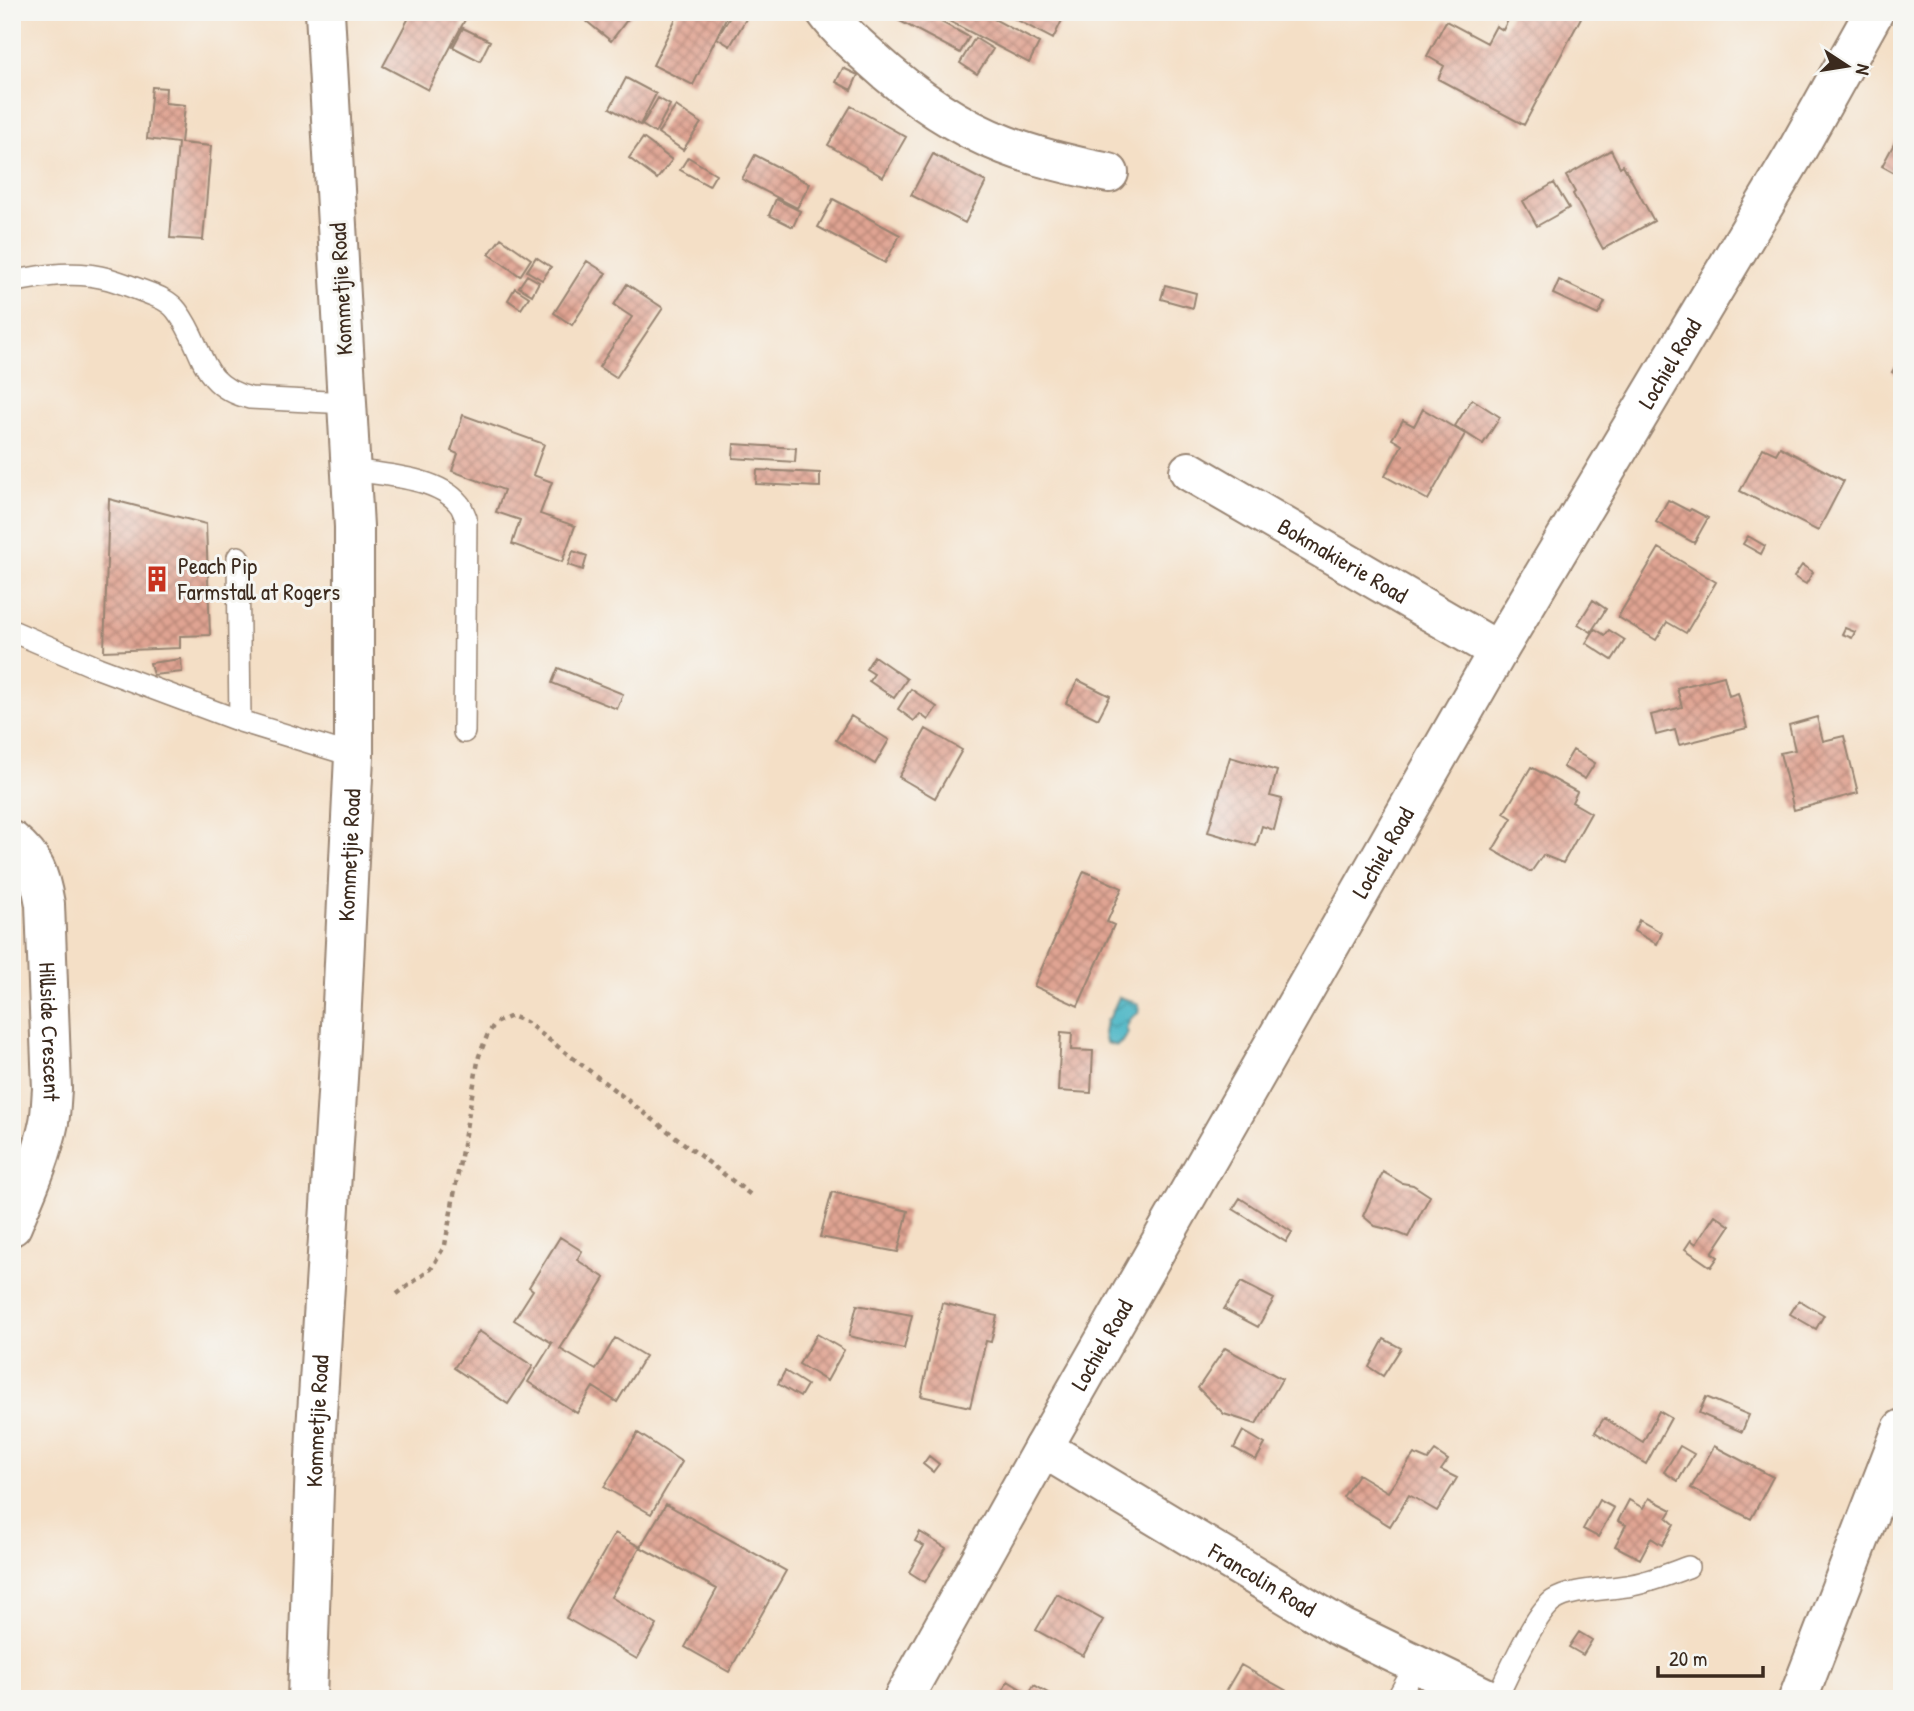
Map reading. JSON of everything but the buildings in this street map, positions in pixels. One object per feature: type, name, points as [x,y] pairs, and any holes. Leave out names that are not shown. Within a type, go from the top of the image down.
[{"type":"street","name":"Kommetjie Road","points":[[307,1699],[316,1430],[340,1046],[354,756],[354,527],[325,12]]},
{"type":"street","points":[[827,12],[838,28],[898,83],[950,119],[1004,145],[1067,165],[1108,173]]},
{"type":"street","name":"Lochiel Road","points":[[903,1699],[1043,1448],[1498,651],[1796,152],[1874,12]]},
{"type":"street","name":"Bokmakierie Road","points":[[1189,471],[1498,651]]},
{"type":"street","name":"Hillside Crescent","points":[[12,841],[25,851],[36,868],[45,904],[52,1089],[50,1120],[44,1143],[12,1226]]},
{"type":"street","points":[[1798,1699],[1902,1429]]},
{"type":"street","name":"Francolin Road","points":[[1043,1448],[1342,1628],[1489,1699]]},
{"type":"lane","points":[[12,282],[76,274],[108,279],[161,298],[174,308],[184,322],[208,370],[225,390],[250,398],[347,403]]},
{"type":"lane","points":[[351,470],[426,482],[449,495],[459,504],[466,518],[464,732]]},
{"type":"lane","points":[[239,557],[240,721]]},
{"type":"lane","points":[[12,631],[98,668],[240,721],[354,756]]},
{"type":"lane","points":[[1496,1699],[1535,1624],[1550,1603],[1560,1597],[1580,1592],[1629,1586],[1657,1579],[1688,1567]]},
{"type":"lane","points":[[1397,1699],[1416,1665]]},
{"type":"path","points":[[397,1294],[430,1269],[444,1245],[479,1056],[495,1023],[511,1016],[526,1022],[751,1195]]},
{"type":"water","points":[[1119,997],[1134,1002],[1140,1008],[1126,1028],[1128,1033],[1124,1040],[1117,1046],[1106,1043],[1104,1034],[1106,1020]]},
{"type":"place","name":"Peach Pip Farmstall at Rogers","points":[[157,579]]}]
